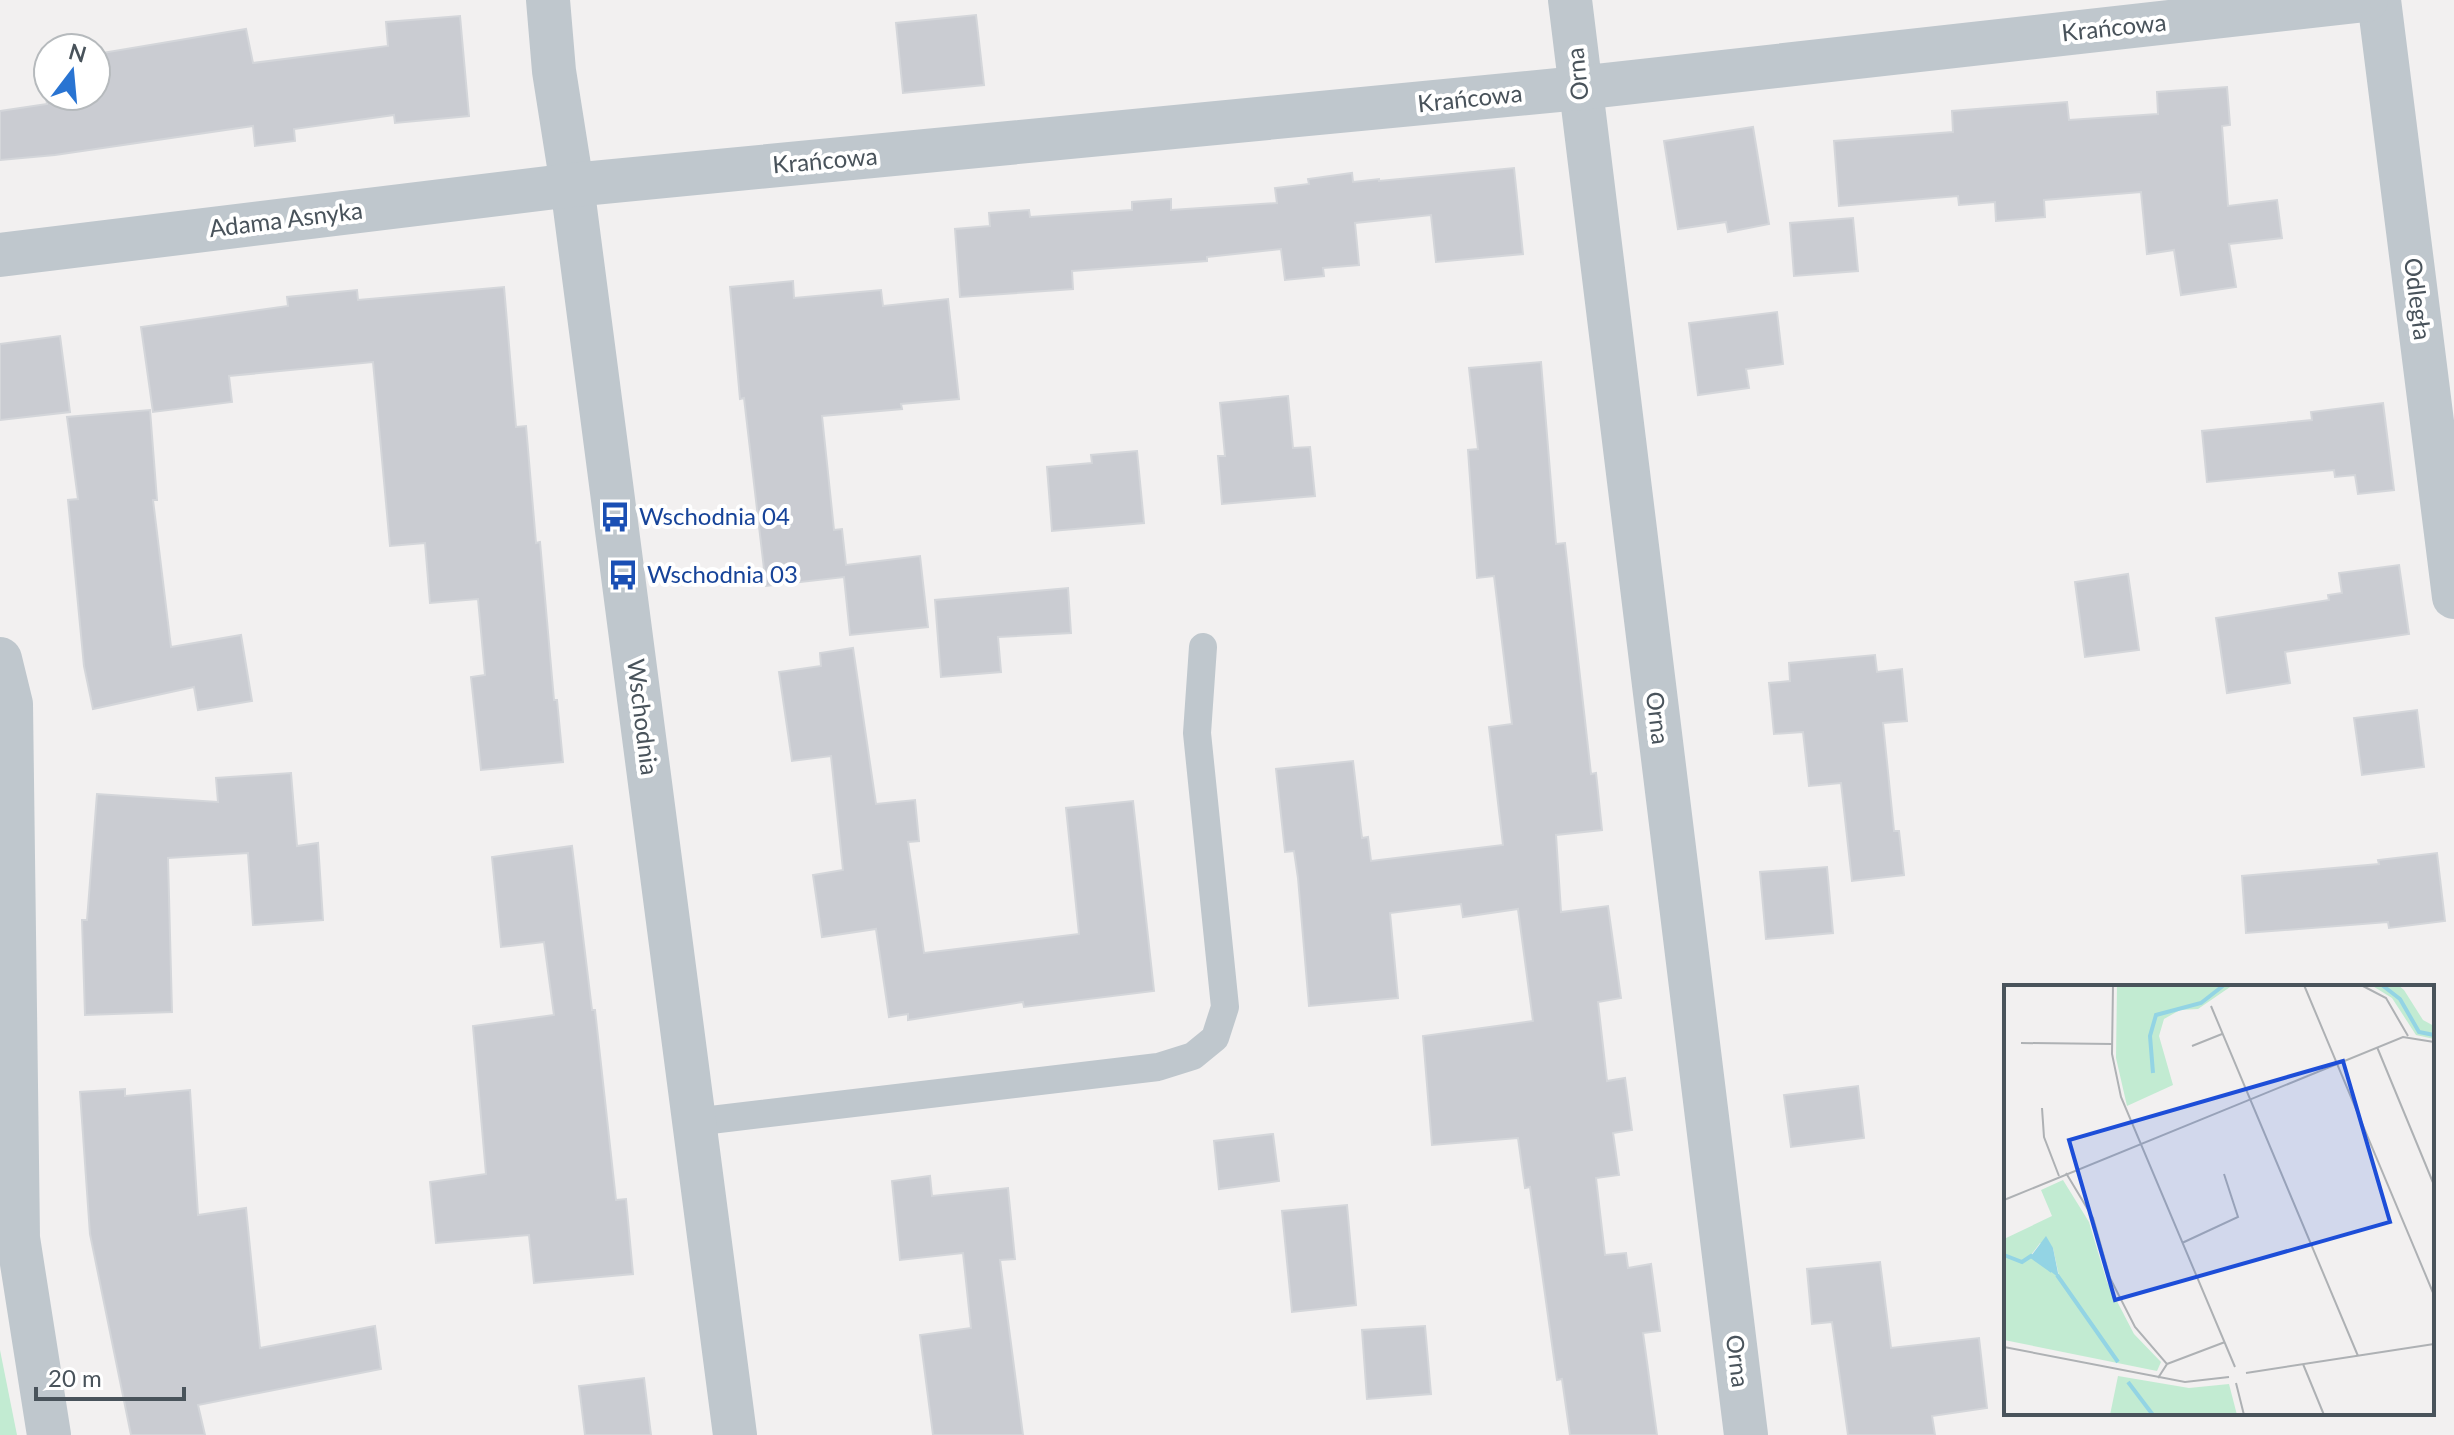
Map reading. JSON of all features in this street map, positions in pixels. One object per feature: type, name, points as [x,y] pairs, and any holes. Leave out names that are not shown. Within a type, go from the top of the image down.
[{"type":"street","name":"Wschodnia","points":[[548,0],[554,71],[572,185],[735,1435]]},
{"type":"street","name":"Orna","points":[[1570,0],[1746,1435]]},
{"type":"street","name":"Krańcowa","points":[[572,185],[1579,88],[2366,0]]},
{"type":"street","name":"Odległa","points":[[2379,0],[2454,597]]},
{"type":"street","name":"Adama Asnyka","points":[[0,255],[572,185]]},
{"type":"street","points":[[0,659],[11,704],[18,1238],[49,1435]]},
{"type":"lane","points":[[694,1122],[1158,1067],[1193,1056],[1215,1038],[1225,1007],[1197,733],[1203,647]]},
{"type":"green space","points":[[0,1350],[17,1435],[0,1435]]},
{"type":"building","points":[[976,15],[984,85],[903,93],[896,23]]},
{"type":"building","points":[[460,16],[469,116],[395,123],[394,115],[294,129],[295,141],[255,146],[253,126],[0,160],[0,111],[32,106],[32,112],[112,112],[112,51],[246,29],[253,63],[388,46],[386,22]]},
{"type":"building","points":[[2227,87],[2230,125],[2222,126],[2228,206],[2277,200],[2282,238],[2229,244],[2236,287],[2181,295],[2174,250],[2147,254],[2141,192],[2044,200],[2045,217],[1996,221],[1995,202],[1959,205],[1958,196],[1839,206],[1834,141],[1953,132],[1952,111],[2067,102],[2069,120],[2158,114],[2157,92]]},
{"type":"building","points":[[1753,127],[1769,224],[1728,232],[1726,222],[1678,229],[1664,141]]},
{"type":"building","points":[[1514,168],[1523,254],[1436,262],[1431,215],[1355,223],[1359,265],[1323,268],[1324,276],[1285,280],[1281,249],[1207,257],[1207,261],[1072,271],[1073,289],[960,297],[955,229],[990,226],[989,213],[1029,210],[1030,217],[1132,210],[1132,202],[1171,199],[1171,210],[1277,203],[1275,188],[1309,184],[1308,179],[1352,173],[1353,182],[1379,181]]},
{"type":"building","points":[[1853,218],[1858,271],[1794,276],[1790,223]]},
{"type":"building","points":[[793,281],[794,298],[881,290],[883,306],[948,299],[959,399],[901,404],[902,409],[822,416],[834,530],[842,529],[846,565],[920,556],[928,627],[850,635],[844,577],[766,586],[744,398],[740,399],[730,287]]},
{"type":"building","points":[[504,287],[516,427],[526,426],[536,543],[540,542],[554,700],[557,700],[563,762],[481,770],[471,677],[485,675],[478,599],[430,603],[425,543],[390,546],[373,362],[229,376],[232,402],[153,412],[141,327],[288,306],[287,297],[357,290],[358,300]]},
{"type":"building","points":[[1777,312],[1783,364],[1746,369],[1749,388],[1698,395],[1689,323]]},
{"type":"building","points":[[60,336],[70,412],[0,420],[0,344]]},
{"type":"building","points":[[1541,362],[1556,544],[1565,543],[1591,774],[1596,773],[1602,830],[1556,835],[1561,912],[1608,906],[1621,998],[1598,1002],[1607,1081],[1625,1078],[1632,1130],[1613,1133],[1619,1175],[1596,1178],[1605,1255],[1626,1253],[1628,1268],[1651,1264],[1660,1331],[1643,1333],[1657,1435],[1570,1435],[1562,1379],[1557,1380],[1530,1187],[1525,1188],[1518,1138],[1432,1145],[1423,1036],[1533,1021],[1518,909],[1463,917],[1461,904],[1390,913],[1398,998],[1309,1006],[1298,878],[1294,851],[1285,852],[1276,769],[1353,761],[1362,838],[1368,837],[1371,861],[1503,845],[1489,727],[1512,724],[1494,576],[1477,578],[1468,450],[1478,449],[1469,368]]},
{"type":"building","points":[[1288,396],[1293,448],[1310,447],[1315,496],[1222,504],[1218,456],[1225,456],[1220,403]]},
{"type":"building","points":[[2383,403],[2394,490],[2358,494],[2355,475],[2335,477],[2334,470],[2207,482],[2202,431],[2312,420],[2311,412]]},
{"type":"building","points":[[150,410],[157,500],[153,500],[171,647],[241,635],[252,701],[198,710],[194,687],[93,709],[84,666],[68,500],[78,499],[67,417]]},
{"type":"building","points":[[1137,451],[1144,523],[1052,531],[1047,467],[1092,463],[1091,455]]},
{"type":"building","points":[[2399,565],[2409,634],[2285,652],[2290,683],[2227,693],[2216,618],[2329,600],[2328,595],[2342,593],[2339,573]]},
{"type":"building","points":[[2128,574],[2139,650],[2085,657],[2075,582]]},
{"type":"building","points":[[1068,588],[1071,633],[998,637],[1001,672],[941,677],[935,600]]},
{"type":"building","points":[[853,648],[876,804],[915,800],[919,841],[908,842],[924,953],[1079,934],[1066,808],[1133,801],[1154,991],[1024,1007],[1023,1002],[908,1020],[908,1014],[889,1017],[876,929],[822,937],[813,875],[843,870],[831,756],[792,761],[779,672],[821,666],[820,653]]},
{"type":"building","points":[[1875,655],[1877,672],[1902,669],[1907,721],[1883,723],[1894,831],[1899,831],[1904,875],[1852,881],[1841,783],[1809,786],[1803,732],[1774,734],[1769,683],[1790,681],[1789,663]]},
{"type":"building","points":[[2417,710],[2424,767],[2362,775],[2354,718]]},
{"type":"building","points":[[291,773],[297,846],[318,843],[323,920],[253,925],[248,853],[168,858],[172,1012],[85,1015],[82,920],[87,920],[97,794],[218,802],[216,778]]},
{"type":"building","points":[[572,846],[592,1010],[595,1010],[616,1200],[626,1199],[633,1274],[534,1283],[529,1235],[436,1243],[430,1182],[486,1174],[473,1026],[554,1015],[544,942],[501,947],[492,857]]},
{"type":"building","points":[[2437,853],[2445,921],[2389,928],[2388,922],[2246,933],[2242,876],[2379,864],[2378,860]]},
{"type":"building","points":[[1827,867],[1833,933],[1766,939],[1760,872]]},
{"type":"building","points":[[1858,1086],[1864,1138],[1791,1147],[1784,1095]]},
{"type":"building","points":[[125,1089],[125,1096],[190,1090],[198,1215],[246,1208],[260,1348],[375,1326],[381,1369],[198,1405],[205,1435],[131,1435],[90,1234],[80,1092]]},
{"type":"building","points":[[1273,1134],[1279,1181],[1219,1189],[1214,1141]]},
{"type":"building","points":[[930,1176],[932,1196],[1008,1188],[1015,1259],[1000,1260],[1023,1435],[933,1435],[920,1335],[971,1328],[963,1253],[900,1260],[892,1181]]},
{"type":"building","points":[[1347,1205],[1356,1305],[1292,1312],[1282,1211]]},
{"type":"building","points":[[1880,1262],[1891,1348],[1979,1338],[1987,1408],[1932,1416],[1935,1435],[1848,1435],[1832,1322],[1812,1324],[1807,1269]]},
{"type":"building","points":[[1425,1326],[1431,1394],[1367,1399],[1362,1330]]},
{"type":"building","points":[[644,1378],[651,1435],[585,1435],[579,1386]]},
{"type":"place","name":"Wschodnia 04","points":[[615,517]]},
{"type":"place","name":"Wschodnia 03","points":[[623,575]]}]
